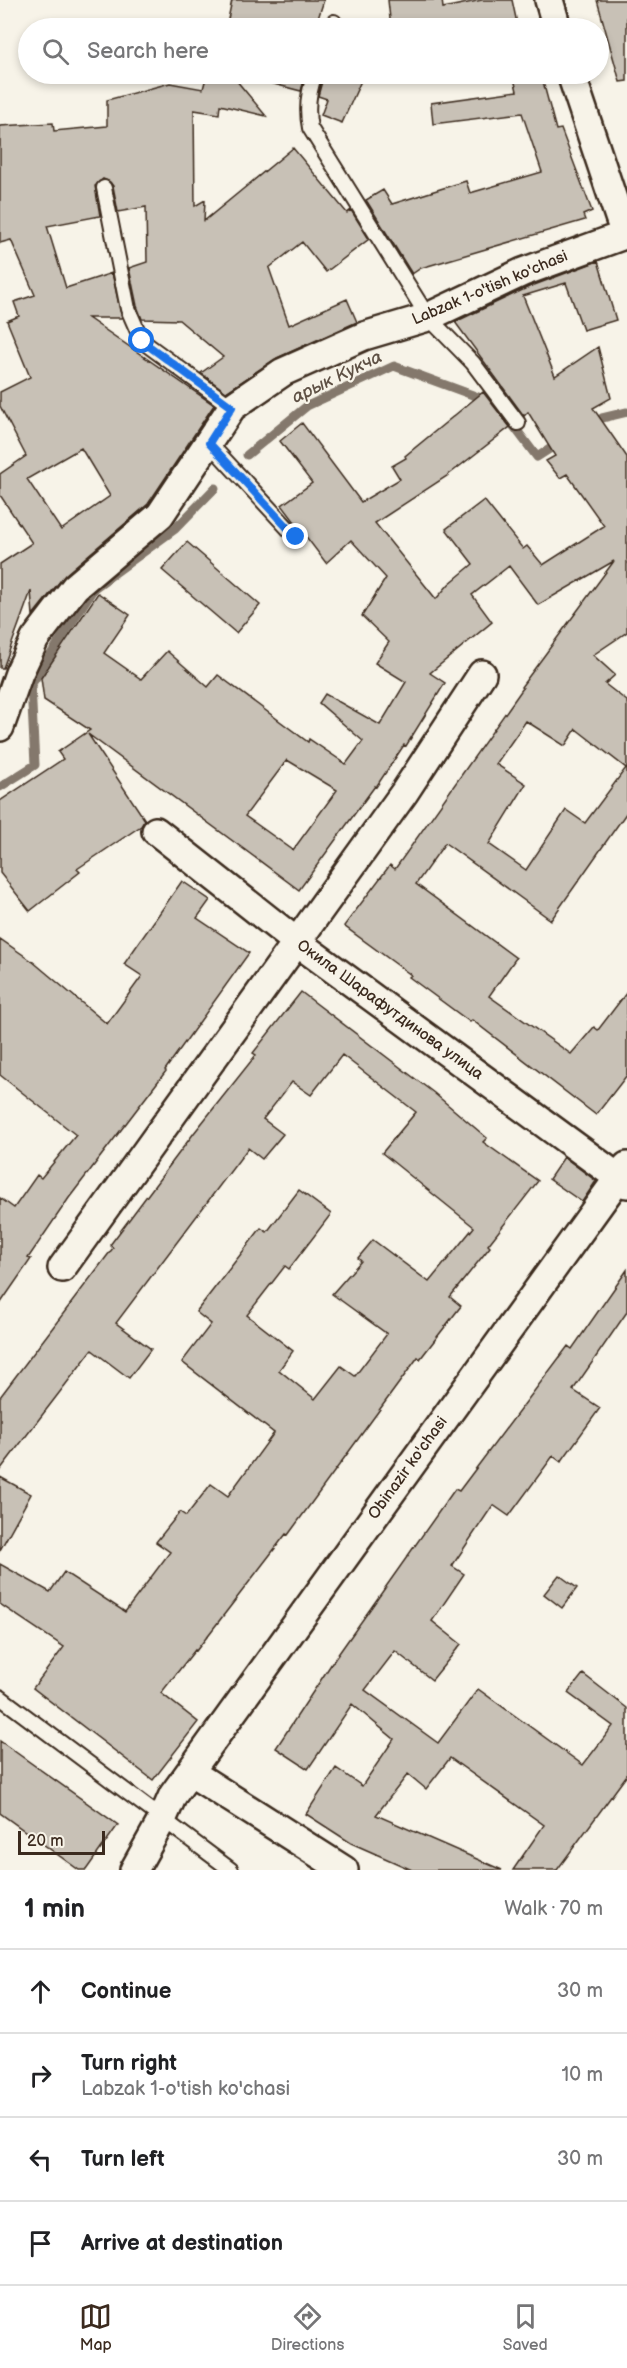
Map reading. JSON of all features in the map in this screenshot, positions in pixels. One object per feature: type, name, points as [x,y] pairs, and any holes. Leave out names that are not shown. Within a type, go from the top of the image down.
[{"type":"street","points":[[549,0],[554,18]]},
{"type":"street","points":[[575,84],[626,235]]},
{"type":"street","name":"Labzak 1-o'tish ko'chasi","points":[[0,727],[19,673],[35,639],[75,587],[160,515],[232,407],[283,372],[364,336],[428,317],[523,272],[626,235]]},
{"type":"street","points":[[62,1268],[298,943],[404,793],[482,674]]},
{"type":"street","name":"Окила Шарафутдинова улица","points":[[156,831],[298,943],[624,1175]]},
{"type":"street","name":"Obinazir ko'chasi","points":[[134,1870],[173,1795],[624,1175]]},
{"type":"street","points":[[190,1772],[344,1870]]},
{"type":"lane","points":[[311,84],[306,111],[310,128],[428,317],[473,363],[518,423]]},
{"type":"lane","points":[[104,188],[128,309],[142,341],[232,407]]},
{"type":"lane","points":[[209,443],[296,537]]},
{"type":"lane","points":[[0,1697],[231,1870]]},
{"type":"building","points":[[232,0],[324,0],[318,18],[228,18]]},
{"type":"building","points":[[388,0],[442,0],[443,8],[482,0],[512,0],[516,18],[390,18]]},
{"type":"building","points":[[597,0],[627,0],[627,81],[620,82],[609,43],[609,18],[602,18]]},
{"type":"building","points":[[166,84],[203,89],[204,84],[239,84],[266,116],[220,105],[219,114],[194,110],[195,206],[205,200],[204,221],[293,148],[347,213],[351,210],[369,239],[326,272],[302,242],[269,268],[289,325],[347,299],[357,322],[277,358],[226,392],[201,373],[223,357],[179,320],[142,319],[129,268],[147,262],[146,207],[118,212],[113,186],[103,179],[95,186],[100,216],[47,226],[66,288],[112,273],[122,318],[88,318],[214,405],[148,504],[65,575],[33,615],[31,591],[3,668],[0,668],[0,564],[32,543],[0,495],[0,474],[26,456],[0,406],[0,392],[30,377],[7,321],[19,316],[14,302],[35,295],[11,240],[0,243],[0,126],[53,123],[54,131],[107,126],[107,100]],"holes":[[[81,448],[110,496],[61,530],[27,479]]]},
{"type":"building","points":[[274,84],[303,84],[301,91]]},
{"type":"building","points":[[321,84],[360,84],[342,123],[321,115],[327,99],[318,96]]},
{"type":"building","points":[[515,84],[544,84],[556,130],[561,129],[592,211],[583,215],[585,220],[421,268],[412,274],[366,200],[383,190],[392,204],[466,181],[470,193],[542,172],[522,113],[433,124],[431,103],[517,91]]},
{"type":"building","points":[[598,261],[616,320],[583,330],[566,283],[523,296],[555,376],[598,347],[611,398],[593,408],[627,457],[627,632],[593,655],[615,675],[605,684],[627,701],[627,812],[551,920],[445,843],[416,884],[516,958],[489,996],[571,1054],[594,1027],[598,1030],[627,992],[627,1075],[596,1115],[472,1020],[470,1022],[409,977],[411,975],[344,926],[390,865],[395,869],[523,688],[521,687],[614,561],[538,605],[509,566],[472,595],[492,622],[430,673],[445,683],[406,746],[404,745],[376,787],[299,890],[88,734],[145,820],[141,826],[77,869],[80,872],[30,911],[0,873],[0,801],[63,759],[58,752],[90,730],[44,700],[41,678],[98,593],[130,615],[104,653],[141,679],[167,651],[208,687],[218,675],[308,742],[309,739],[346,764],[363,741],[319,703],[325,694],[380,725],[406,682],[375,663],[389,642],[362,616],[386,578],[351,540],[326,563],[282,505],[312,483],[280,441],[302,423],[361,502],[400,479],[392,466],[406,458],[405,456],[483,392],[510,427],[447,476],[375,523],[436,599],[449,584],[473,564],[446,529],[484,500],[523,549],[527,546],[543,565],[604,526],[567,474],[560,478],[546,461],[555,456],[528,412],[524,416],[455,322],[529,287]],"holes":[[[526,721],[565,746],[576,729],[626,768],[585,823],[566,810],[526,870],[489,844],[526,784],[496,764]],[[287,760],[337,790],[293,850],[245,816]]]},
{"type":"building","points":[[187,542],[260,605],[236,633],[162,570]]},
{"type":"building","points":[[182,881],[210,900],[197,918],[249,953],[166,1071],[69,1198],[0,1304],[0,1198],[14,1208],[37,1175],[41,1178],[76,1135],[0,1075],[0,939],[32,961],[107,1024],[142,976],[124,964]]},
{"type":"building","points":[[301,992],[434,1093],[487,1138],[483,1142],[538,1181],[450,1297],[461,1306],[420,1359],[418,1357],[288,1535],[286,1534],[161,1693],[198,1722],[153,1780],[33,1688],[64,1647],[0,1604],[0,1564],[50,1592],[64,1572],[125,1612],[170,1552],[156,1542],[180,1512],[186,1516],[211,1484],[228,1496],[274,1433],[182,1362],[211,1324],[196,1312],[261,1228],[267,1232],[299,1190],[331,1214],[289,1269],[285,1266],[247,1315],[293,1351],[279,1370],[315,1399],[341,1366],[355,1376],[387,1334],[332,1294],[361,1261],[358,1258],[373,1240],[429,1282],[474,1227],[382,1153],[416,1112],[342,1055],[311,1095],[292,1082],[263,1119],[283,1134],[262,1159],[248,1148],[116,1323],[151,1349],[129,1378],[92,1350],[0,1470],[0,1397],[113,1248],[110,1245],[256,1055],[253,1053]]},
{"type":"building","points":[[564,1157],[596,1181],[582,1202],[549,1179]]},
{"type":"building","points":[[627,1270],[627,1312],[573,1390],[600,1408],[561,1462],[553,1456],[509,1516],[493,1505],[452,1566],[464,1574],[432,1621],[461,1644],[432,1680],[395,1651],[365,1690],[438,1743],[478,1689],[583,1765],[613,1726],[568,1693],[583,1674],[627,1708],[627,1775],[557,1870],[513,1870],[544,1825],[450,1758],[426,1789],[408,1774],[376,1815],[502,1870],[412,1870],[351,1843],[306,1814],[336,1768],[362,1786],[394,1739],[352,1704],[308,1769],[276,1748],[332,1663],[455,1489],[459,1491],[568,1346],[572,1349]]},
{"type":"building","points":[[0,1477],[31,1494],[0,1550]]},
{"type":"building","points":[[559,1575],[577,1588],[562,1608],[544,1594]]},
{"type":"building","points":[[0,1741],[118,1825],[86,1870],[79,1870],[0,1813]]},
{"type":"waterway","name":"арык Кукча","points":[[247,455],[307,406],[394,366],[497,404],[537,457],[559,443]]},
{"type":"waterway","name":"арык Кукча","points":[[592,424],[602,418],[627,412]]},
{"type":"waterway","name":"арык Кукча","points":[[0,787],[35,765],[31,685],[94,588],[175,529],[215,488]]},
{"type":"route","points":[[142,341],[232,407],[209,443],[296,537]]}]
